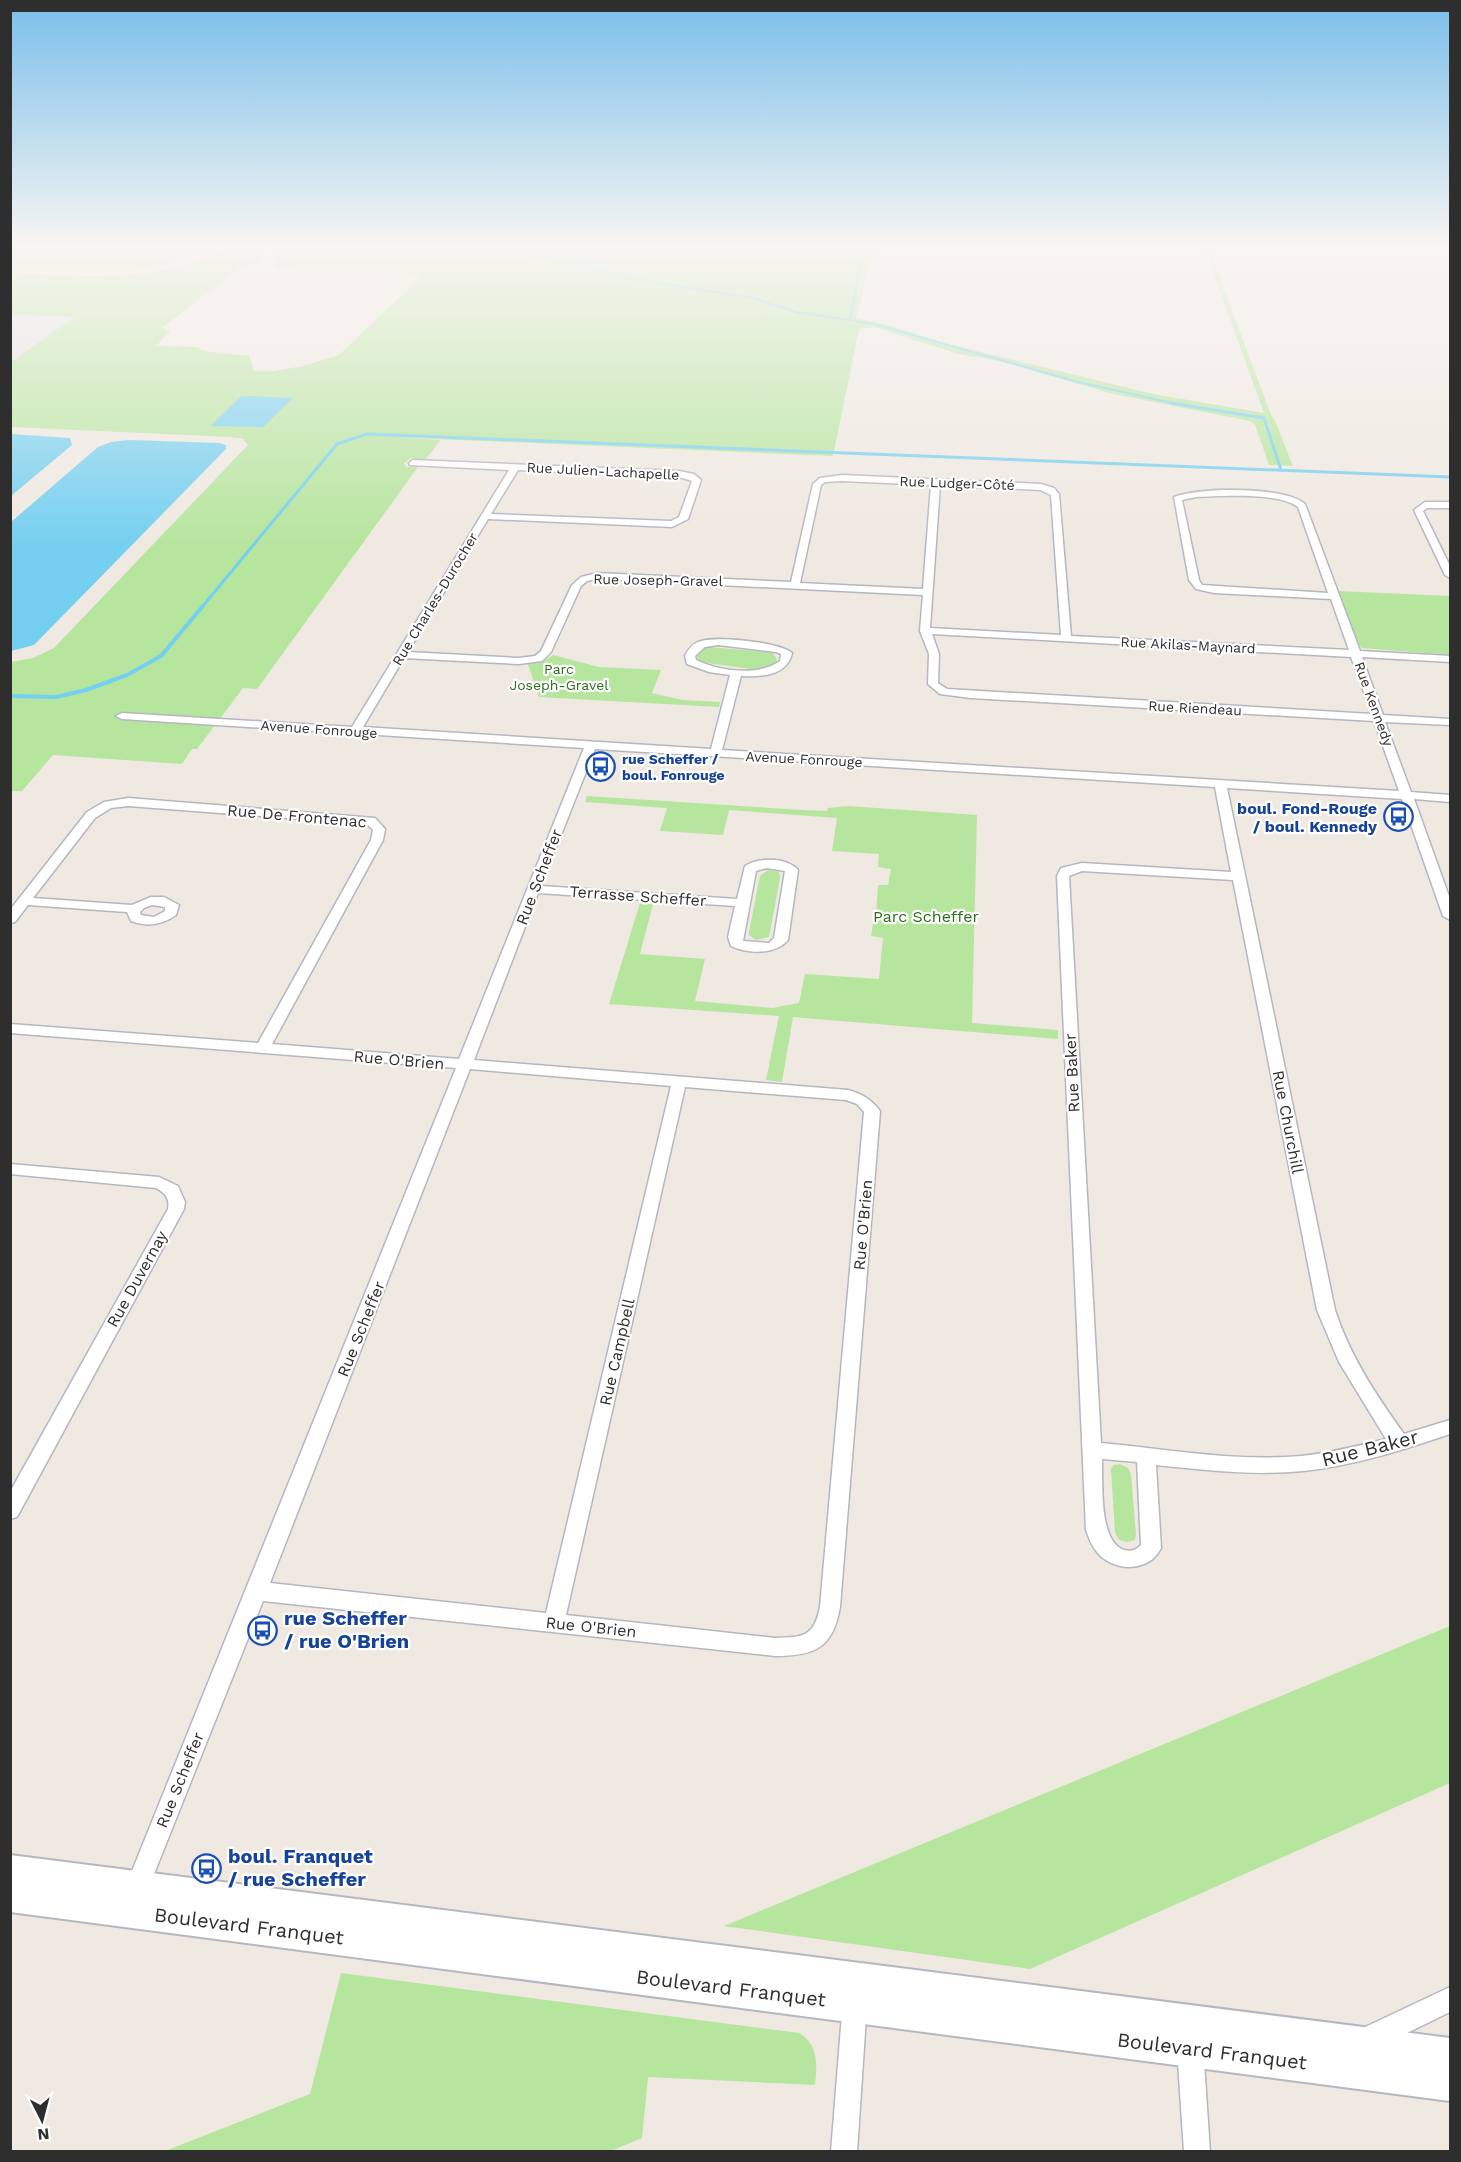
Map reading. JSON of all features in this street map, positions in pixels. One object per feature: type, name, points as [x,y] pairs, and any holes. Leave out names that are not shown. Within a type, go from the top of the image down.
[{"type":"street","name":"Rue Julien-Lachapelle","points":[[413,462],[679,474],[693,477],[697,483],[682,520],[672,524],[486,516]]},
{"type":"street","name":"Rue Charles-Durocher","points":[[355,731],[515,467]]},
{"type":"street","name":"Rue Ludger-Côté","points":[[795,585],[818,483],[838,478],[1033,486],[1055,493],[1066,638]]},
{"type":"street","points":[[925,631],[936,482]]},
{"type":"street","name":"Rue Kennedy","points":[[1334,596],[1214,590],[1199,587],[1194,580],[1177,500],[1179,497],[1198,494],[1289,499],[1302,506],[1450,916]]},
{"type":"street","points":[[1450,505],[1425,505],[1418,510],[1450,574]]},
{"type":"street","name":"Rue Joseph-Gravel","points":[[402,655],[519,661],[538,659],[546,652],[578,585],[584,579],[592,577],[927,592]]},
{"type":"street","name":"Rue Akilas-Maynard","points":[[925,631],[1450,658]]},
{"type":"street","name":"Rue Riendeau","points":[[925,631],[934,654],[933,684],[940,690],[971,695],[1450,722]]},
{"type":"street","points":[[718,642],[773,648],[785,651],[788,656],[784,666],[774,670],[736,673],[694,664],[690,659],[690,654],[702,644],[718,642]]},
{"type":"street","points":[[715,754],[736,673]]},
{"type":"street","name":"Avenue Fonrouge","points":[[122,716],[1450,798]]},
{"type":"street","name":"Rue Scheffer","points":[[133,1899],[590,746]]},
{"type":"street","name":"Rue Churchill","points":[[1220,784],[1326,1310],[1339,1346],[1354,1375],[1399,1442]]},
{"type":"street","name":"Rue De Frontenac","points":[[24,901],[91,815],[108,805],[128,802],[371,821],[378,826],[380,832],[377,840],[263,1048]]},
{"type":"street","points":[[780,864],[792,870],[781,940],[776,946],[757,947],[736,943],[735,937],[743,903],[753,866],[780,864]]},
{"type":"street","name":"Rue Baker","points":[[1146,1455],[1151,1548],[1147,1553],[1131,1558],[1109,1553],[1098,1539],[1062,876],[1069,869],[1082,867],[1238,876]]},
{"type":"street","name":"Terrasse Scheffer","points":[[534,889],[743,903]]},
{"type":"street","points":[[10,919],[24,901],[135,909]]},
{"type":"street","name":"Rue O'Brien","points":[[10,1028],[848,1095],[862,1100],[872,1111],[830,1607],[826,1627],[815,1641],[805,1645],[783,1647],[257,1591]]},
{"type":"street","name":"Rue Campbell","points":[[554,1623],[679,1082]]},
{"type":"street","name":"Rue Duvernay","points":[[10,1169],[159,1183],[172,1190],[177,1202],[176,1209],[10,1511]]},
{"type":"street","name":"Rue Baker","points":[[1092,1450],[1279,1466],[1324,1461],[1450,1427]]},
{"type":"street","name":"Boulevard Franquet","points":[[10,1872],[133,1899]]},
{"type":"street","name":"Boulevard Franquet","points":[[10,1894],[133,1899],[856,1992],[1189,2036],[1450,2082]]},
{"type":"street","points":[[844,2151],[856,1992]]},
{"type":"street","points":[[1356,2045],[1450,1999]]},
{"type":"street","points":[[1189,2036],[1197,2151]]},
{"type":"street","name":"Boulevard Franquet","points":[[1189,2036],[1356,2045],[1450,2057]]},
{"type":"shaded area","points":[[11,345],[36,345],[11,362]]},
{"type":"green space","points":[[35,345],[197,347],[204,351],[249,356],[254,371],[275,371],[303,366],[339,355],[350,345],[856,345],[833,456],[389,437],[441,440],[424,461],[411,458],[404,463],[406,467],[418,467],[257,689],[243,688],[197,749],[192,749],[182,764],[53,755],[22,791],[11,791],[11,662],[33,658],[54,648],[248,445],[243,439],[230,437],[11,427],[11,362]]},
{"type":"green space","points":[[930,345],[952,345],[1153,394],[1264,413],[1239,345],[1245,345],[1293,466],[1269,465],[1255,425],[1250,421],[1113,394],[1000,361],[958,354]]},
{"type":"green space","points":[[1338,591],[1450,596],[1450,655],[1362,648],[1358,644]]},
{"type":"green space","points":[[709,647],[773,653],[777,660],[775,664],[764,668],[751,669],[700,662],[697,653]]},
{"type":"green space","name":"Parc Joseph-Gravel","points":[[553,655],[599,667],[661,670],[652,693],[682,700],[720,702],[719,707],[539,697],[528,664],[544,661]]},
{"type":"green space","name":"Parc Scheffer","points":[[587,796],[801,810],[827,811],[828,808],[848,806],[977,815],[972,1023],[1058,1030],[1058,1039],[793,1017],[782,1082],[766,1080],[779,1016],[609,1004],[640,903],[653,904],[640,954],[705,959],[695,1001],[773,1008],[799,1003],[805,974],[879,979],[883,938],[871,936],[876,915],[878,885],[888,885],[891,869],[878,867],[879,854],[832,851],[837,818],[729,810],[723,835],[660,831],[667,808],[585,802]]},
{"type":"green space","points":[[768,870],[779,872],[780,878],[769,937],[756,940],[749,935],[749,932],[760,876]]},
{"type":"green space","points":[[1120,1464],[1128,1468],[1131,1474],[1136,1534],[1135,1540],[1127,1542],[1119,1540],[1115,1533],[1111,1469],[1114,1465]]},
{"type":"green space","points":[[1450,1626],[1450,1783],[1030,1969],[724,1926]]},
{"type":"green space","points":[[341,1973],[799,2033],[806,2038],[813,2049],[816,2063],[815,2085],[648,2077],[642,2138],[611,2151],[165,2151],[310,2094]]},
{"type":"water","points":[[240,397],[293,398],[263,427],[211,426]]},
{"type":"water","points":[[11,434],[70,438],[72,445],[11,496]]},
{"type":"water","points":[[129,440],[219,443],[226,445],[226,449],[34,645],[11,651],[11,522],[98,447],[111,442]]},
{"type":"waterway","points":[[947,345],[1078,382],[1176,404]]},
{"type":"waterway","points":[[1171,403],[1176,404]]},
{"type":"waterway","points":[[1176,404],[1264,418],[1281,470]]},
{"type":"waterway","points":[[202,607],[337,444],[367,434],[1450,477]]},
{"type":"waterway","points":[[10,696],[56,697],[86,690],[127,675],[161,656],[203,606]]},
{"type":"place","name":"rue Scheffer / boul. Fonrouge","points":[[601,767]]},
{"type":"place","name":"boul. Fond-Rouge / boul. Kennedy","points":[[1398,817]]},
{"type":"place","name":"rue Scheffer / rue O'Brien","points":[[263,1630]]},
{"type":"place","name":"boul. Franquet / rue Scheffer","points":[[207,1868]]}]
